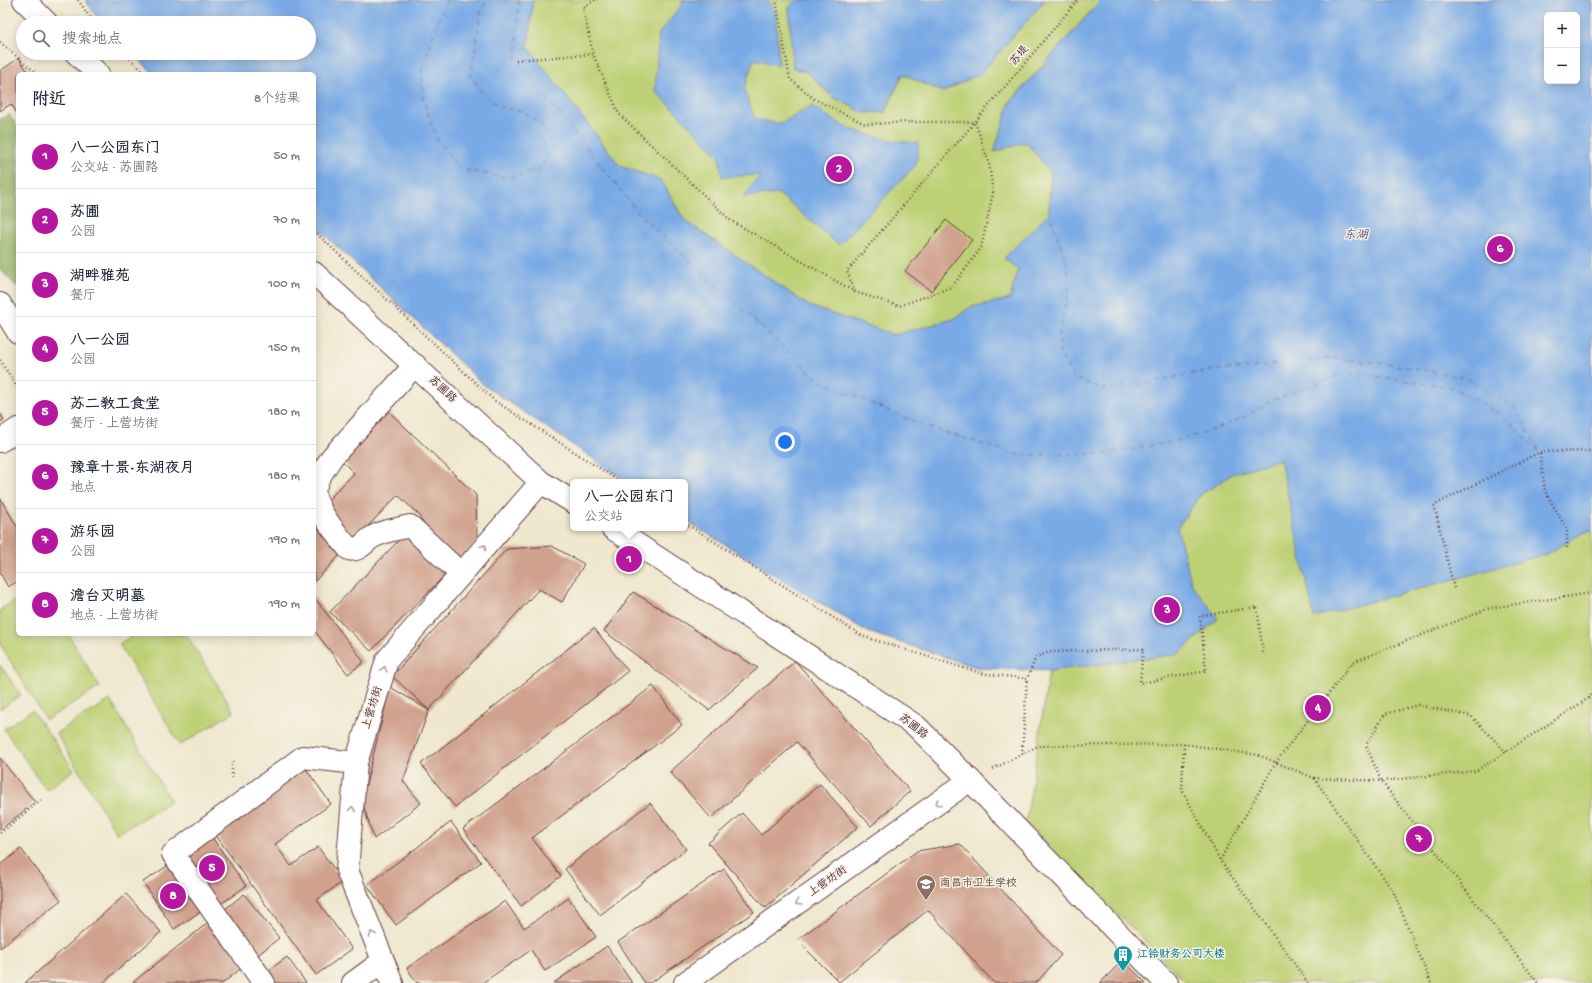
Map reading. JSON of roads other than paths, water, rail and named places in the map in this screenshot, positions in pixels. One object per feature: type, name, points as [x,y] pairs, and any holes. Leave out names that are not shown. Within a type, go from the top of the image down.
[{"type":"main road","points":[[24,0],[40,16]]},
{"type":"main road","points":[[83,60],[96,72]]},
{"type":"main road","name":"苏圃路","points":[[316,275],[541,482],[570,500]]},
{"type":"main road","points":[[7,306],[16,327]]},
{"type":"main road","points":[[316,485],[319,477],[332,457],[415,366]]},
{"type":"main road","points":[[0,441],[16,430]]},
{"type":"main road","name":"上营坊街","points":[[392,983],[347,870],[356,763],[387,660],[541,482]]},
{"type":"main road","points":[[316,501],[349,549],[352,550],[358,548],[380,533],[410,526],[461,574]]},
{"type":"main road","name":"苏圃路","points":[[617,531],[916,726],[1166,983]]},
{"type":"main road","points":[[264,983],[173,854],[303,757],[356,763]]},
{"type":"main road","name":"上营坊街","points":[[685,983],[970,780]]},
{"type":"main road","points":[[353,983],[383,960]]},
{"type":"water","name":"东湖","points":[[85,0],[533,0],[528,47],[620,166],[661,180],[684,220],[809,306],[894,335],[954,319],[971,307],[1010,299],[1018,269],[1004,258],[1049,213],[1051,172],[1026,142],[994,152],[1010,103],[1101,0],[1592,0],[1592,531],[1584,532],[1547,554],[1314,617],[1280,459],[1234,473],[1200,495],[1177,528],[1192,585],[1218,618],[1178,654],[1049,671],[979,668],[868,632],[688,522],[688,479],[624,479],[485,386],[316,227],[316,72],[152,72],[139,60],[316,60],[316,16],[96,16]]},
{"type":"water","points":[[683,0],[767,0],[776,13],[779,65],[754,59],[744,89],[755,119],[780,124],[812,106],[847,128],[888,140],[919,143],[916,165],[839,245],[779,194],[744,197],[760,175],[722,177],[719,156],[655,90],[659,33],[682,5]]},
{"type":"water","points":[[796,0],[1045,0],[981,73],[943,92],[903,74],[885,112],[864,113],[833,97],[807,72],[793,68],[789,7]]},
{"type":"place","name":"苏圃","points":[[839,169]]},
{"type":"place","name":"豫章十景·东湖夜月","points":[[1500,249]]},
{"type":"place","name":"八一公园东门","points":[[629,559]]},
{"type":"place","name":"湖畔雅苑","points":[[1167,610]]},
{"type":"place","name":"八一公园","points":[[1318,708]]},
{"type":"place","name":"游乐园","points":[[1419,839]]},
{"type":"place","name":"苏二教工食堂","points":[[212,868]]},
{"type":"place","name":"澹台灭明墓","points":[[173,896]]},
{"type":"place","name":"南昌市卫生学校","points":[[926,901]]},
{"type":"place","name":"江铃财务公司大楼","points":[[1123,972]]}]
